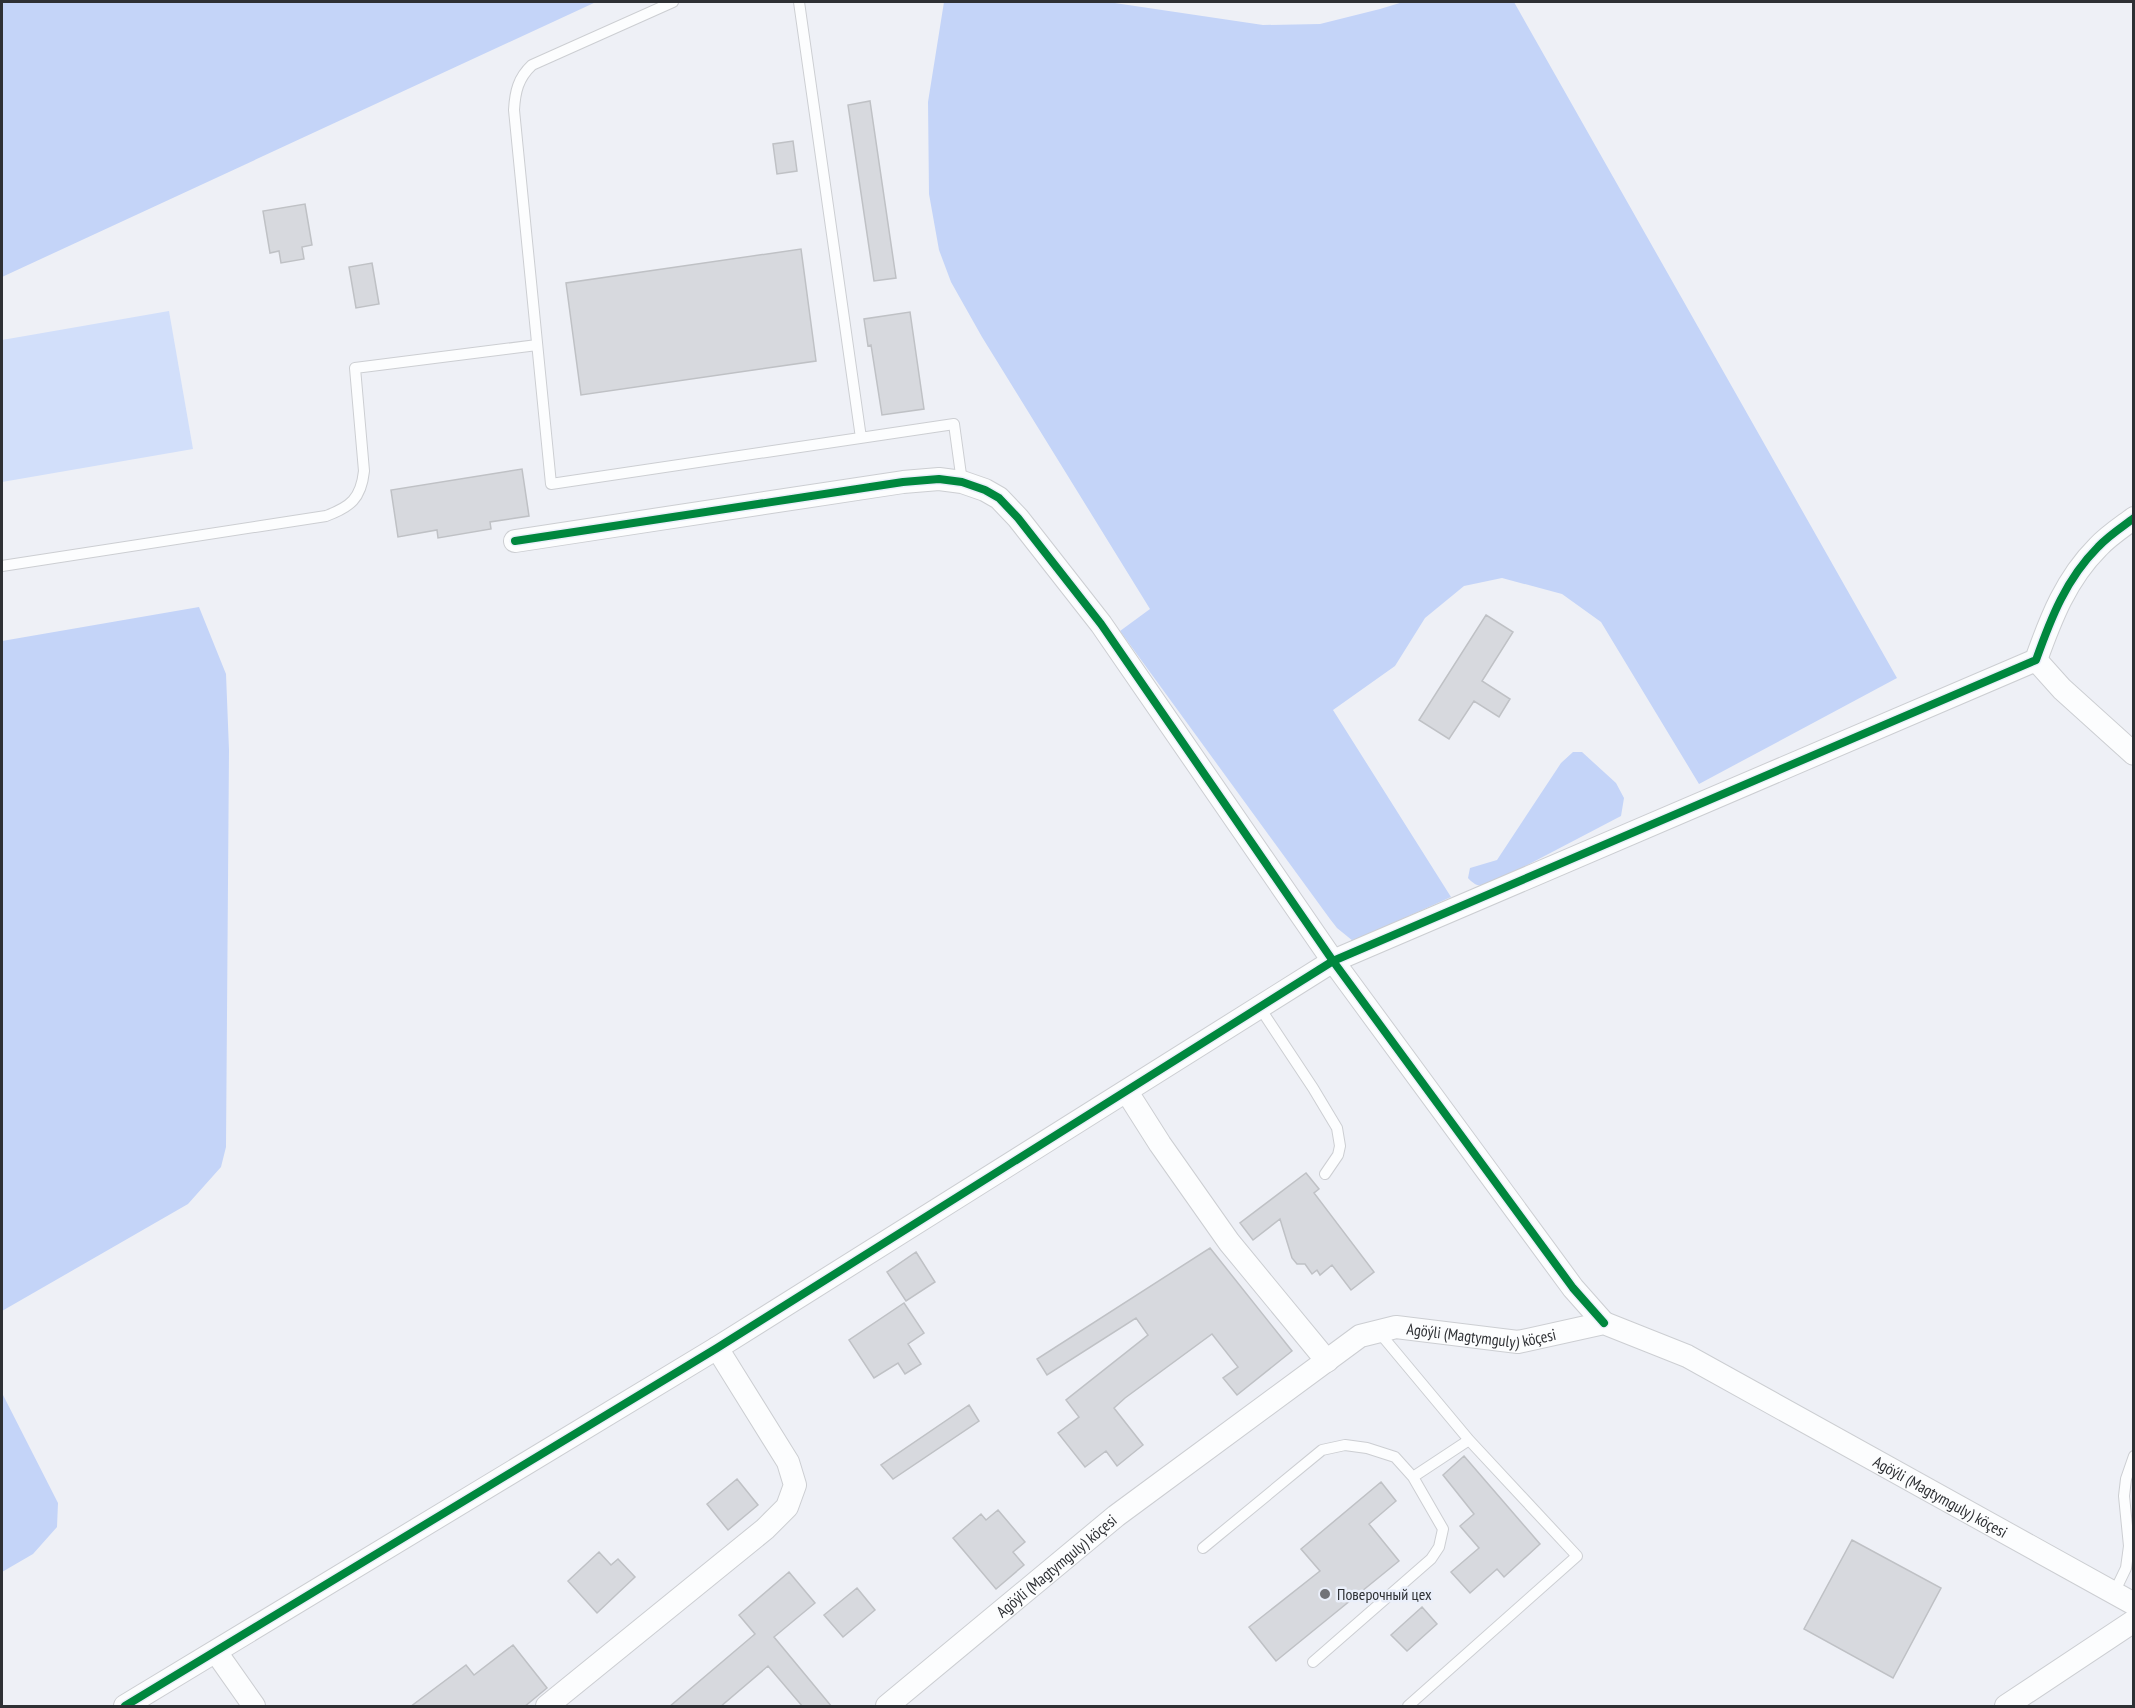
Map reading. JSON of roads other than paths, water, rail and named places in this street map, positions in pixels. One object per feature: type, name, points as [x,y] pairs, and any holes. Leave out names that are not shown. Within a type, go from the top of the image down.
[{"type":"street","points":[[515,541],[903,482],[939,479],[962,482],[999,498],[1018,518],[1101,624],[1334,961],[1573,1288],[1604,1323]]},
{"type":"street","points":[[125,1707],[717,1348],[1334,961],[2036,660],[2052,615],[2064,590],[2098,547],[2133,518]]},
{"type":"street","points":[[2036,660],[2062,689],[2133,754]]},
{"type":"street","points":[[1127,1092],[1160,1144],[1229,1242],[1327,1361]]},
{"type":"street","name":"Agöýli (Magtymguly) köçesi","points":[[887,1707],[1116,1516],[1360,1336],[1396,1327],[1518,1342],[1604,1323],[1687,1356],[2124,1599]]},
{"type":"street","points":[[547,1707],[788,1508],[795,1485],[788,1462],[717,1348]]},
{"type":"street","points":[[2009,1706],[2133,1621]]},
{"type":"street","points":[[216,1652],[255,1707]]},
{"type":"lane","points":[[673,2],[532,65],[518,84],[514,110],[551,484],[954,424],[962,482]]},
{"type":"lane","points":[[799,2],[861,438]]},
{"type":"lane","points":[[2,566],[326,516],[342,510],[353,502],[362,486],[364,471],[355,368],[537,345]]},
{"type":"lane","points":[[1260,1008],[1337,1128],[1340,1146],[1338,1155],[1325,1174]]},
{"type":"lane","points":[[1377,1331],[1468,1440],[1577,1556],[1408,1707]]},
{"type":"lane","points":[[1413,1477],[1468,1440]]},
{"type":"lane","points":[[1203,1548],[1322,1450],[1345,1445],[1387,1453],[1395,1457],[1413,1477],[1443,1529],[1439,1547],[1431,1559],[1313,1662]]},
{"type":"lane","points":[[2124,1599],[2129,1546],[2124,1496],[2133,1456]]},
{"type":"place","name":"Поверочный цех","points":[[1325,1594]]}]
